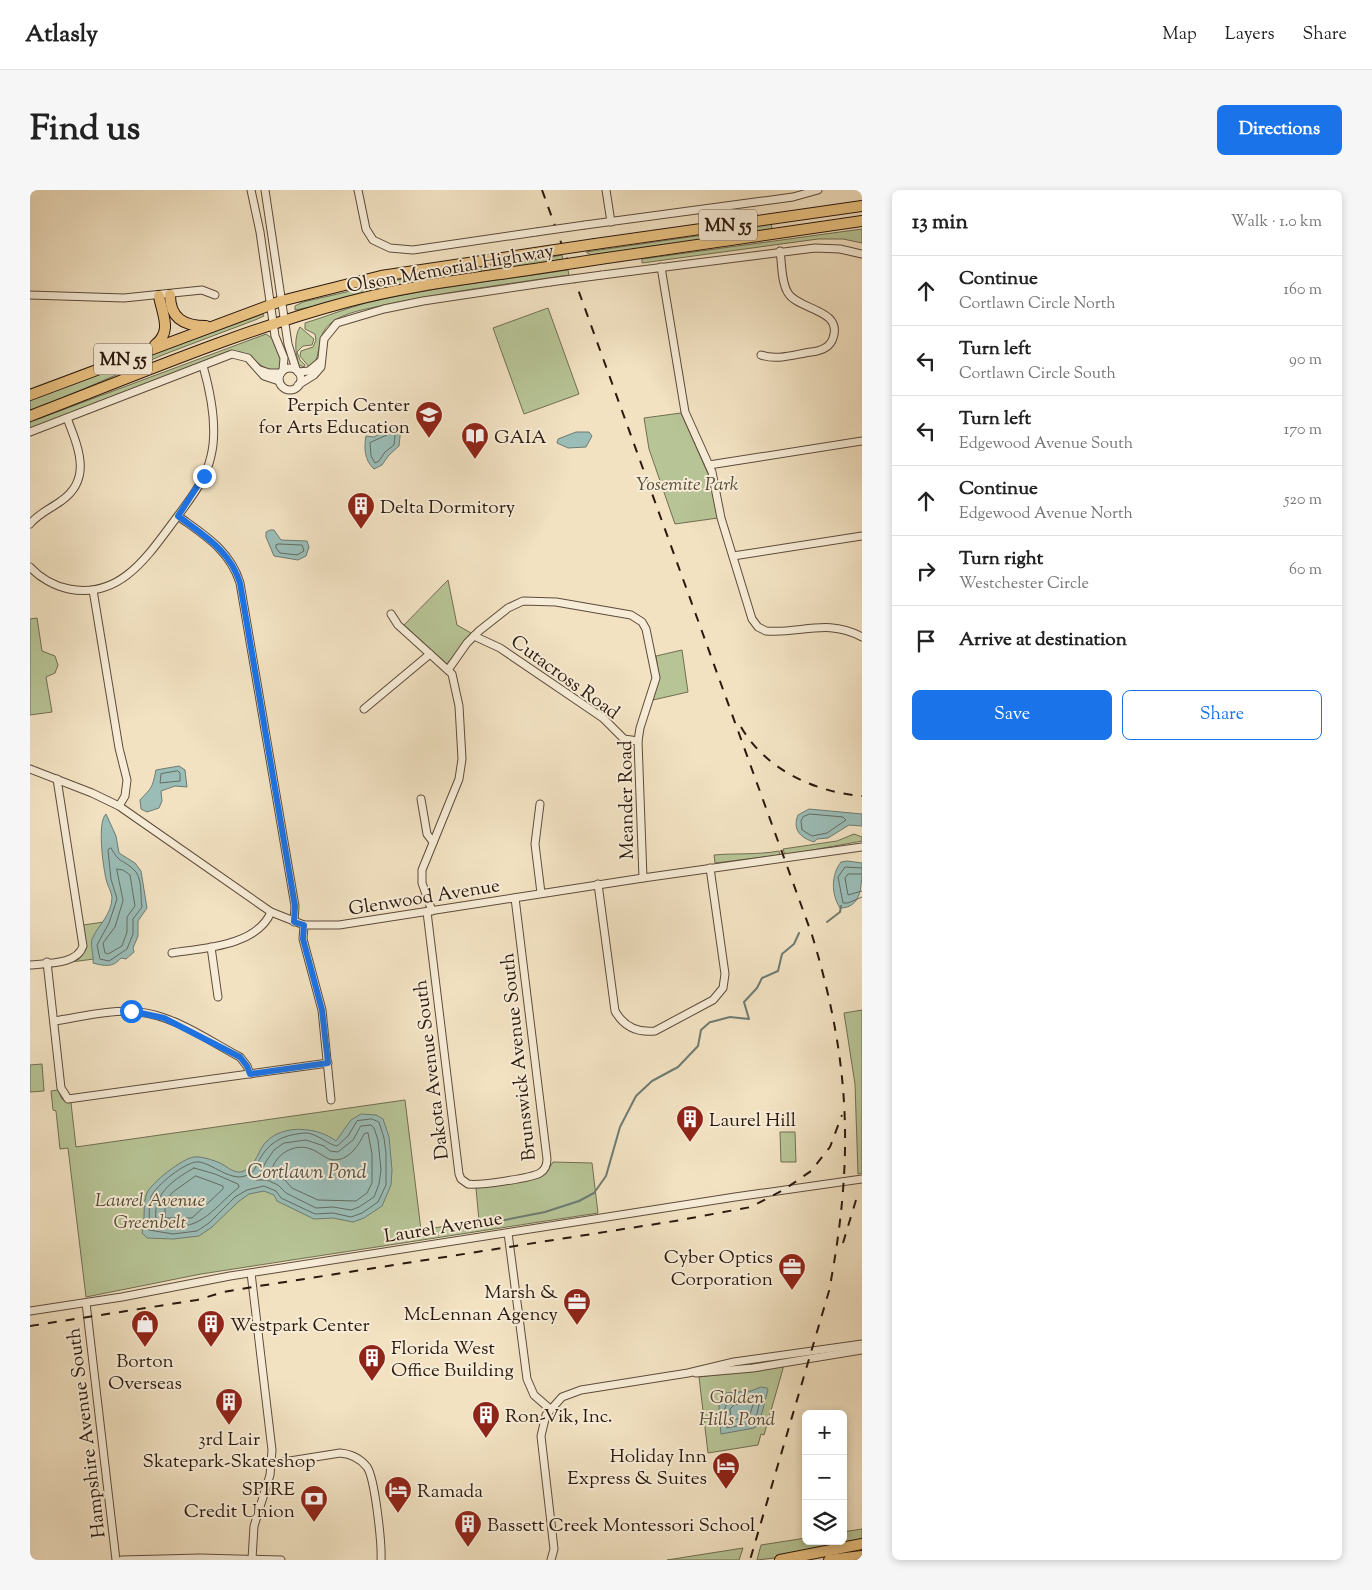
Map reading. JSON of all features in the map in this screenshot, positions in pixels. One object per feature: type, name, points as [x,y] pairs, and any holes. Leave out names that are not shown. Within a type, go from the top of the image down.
[{"type":"highway","name":"Olson Memorial Highway","points":[[30,395],[276,302],[375,278],[862,206]]},
{"type":"highway","name":"Olson Memorial Highway","points":[[30,416],[284,320],[390,292],[862,221]]},
{"type":"highway","points":[[170,295],[173,314],[182,322],[205,326],[217,324]]},
{"type":"highway","points":[[148,350],[159,342],[165,334],[165,322],[159,296]]},
{"type":"highway","points":[[780,1560],[862,1544]]},
{"type":"highway","points":[[829,1560],[862,1556]]},
{"type":"street","points":[[251,190],[276,302],[284,320],[291,359],[301,380],[298,386]]},
{"type":"street","points":[[265,190],[276,302],[274,324],[277,343],[284,358],[280,381],[282,386],[289,389],[298,386],[318,372],[322,344],[329,330],[337,323],[354,317],[428,300],[780,251],[827,247],[862,254]]},
{"type":"street","points":[[358,190],[363,223],[369,234],[378,243],[397,250],[413,250],[793,197],[818,190]]},
{"type":"street","points":[[606,190],[611,222]]},
{"type":"street","points":[[762,355],[774,358],[820,350],[828,345],[834,335],[833,326],[827,316],[796,301],[787,292],[780,251]]},
{"type":"street","points":[[661,267],[683,405],[689,424],[709,465],[750,615],[758,628],[769,631],[830,627],[848,630],[862,637]]},
{"type":"street","points":[[30,295],[104,298],[159,296],[202,290],[215,295]]},
{"type":"street","points":[[30,432],[228,355],[239,355],[248,358],[264,376],[280,381]]},
{"type":"street","points":[[260,370],[270,373],[282,372],[290,368],[308,372],[321,361]]},
{"type":"street","points":[[30,567],[42,577],[58,586],[71,589],[93,590],[116,583],[134,570],[178,516],[204,476],[212,451],[214,424],[203,366]]},
{"type":"street","points":[[30,524],[70,494],[80,477],[80,453],[67,418]]},
{"type":"street","points":[[709,465],[862,441]]},
{"type":"street","points":[[178,516],[222,550],[233,564],[240,583],[295,906],[294,922]]},
{"type":"street","points":[[733,556],[862,536]]},
{"type":"street","points":[[93,590],[119,748],[127,780],[125,796],[119,806]]},
{"type":"street","name":"Meander Road","points":[[448,670],[474,636],[508,608],[523,601],[556,602],[635,617],[646,629],[656,678],[640,728],[638,741],[643,878]]},
{"type":"street","points":[[390,614],[448,670],[453,678],[459,706],[462,765],[458,784],[424,860],[421,876],[430,911]]},
{"type":"street","name":"Cutacross Road","points":[[474,636],[500,648],[603,718],[624,740],[638,741]]},
{"type":"street","points":[[364,709],[430,654]]},
{"type":"street","name":"Glenwood Avenue","points":[[30,769],[119,806],[271,912],[304,925],[339,925],[598,884],[862,847]]},
{"type":"street","points":[[30,965],[70,959],[80,952],[83,942],[57,779]]},
{"type":"street","points":[[421,799],[427,834],[432,842]]},
{"type":"street","points":[[540,804],[535,849],[541,894]]},
{"type":"street","points":[[598,884],[615,1011],[624,1024],[639,1031],[655,1031],[714,1000],[724,988],[725,974],[710,868]]},
{"type":"street","name":"Brunswick Avenue South","points":[[503,1181],[540,1173],[546,1167],[547,1159],[516,898]]},
{"type":"street","name":"Dakota Avenue South","points":[[430,911],[459,1174],[468,1184],[503,1181]]},
{"type":"street","points":[[172,953],[211,947],[254,933],[267,921],[271,912]]},
{"type":"street","points":[[304,925],[303,939],[322,1010],[331,1100]]},
{"type":"street","points":[[211,947],[218,997]]},
{"type":"street","points":[[47,962],[62,1088],[68,1099],[328,1063]]},
{"type":"street","points":[[54,1021],[124,1011],[149,1014],[175,1023],[240,1057],[250,1074]]},
{"type":"street","name":"Laurel Avenue","points":[[30,1311],[86,1303],[251,1273],[862,1179]]},
{"type":"street","points":[[508,1233],[527,1379],[534,1395],[550,1409]]},
{"type":"street","points":[[251,1273],[272,1443],[271,1464],[256,1518],[252,1559]]},
{"type":"street","name":"Hampshire Avenue South","points":[[86,1303],[116,1560]]},
{"type":"street","points":[[552,1559],[554,1549],[541,1436],[544,1421],[550,1409],[562,1397],[575,1391],[688,1373],[734,1362],[862,1344]]},
{"type":"street","points":[[688,1373],[752,1368],[862,1350]]},
{"type":"street","points":[[271,1464],[340,1453],[351,1455],[363,1462],[372,1477],[381,1560]]},
{"type":"street","points":[[122,1560],[281,1560]]},
{"type":"green space","points":[[771,222],[772,229],[748,234],[591,255],[586,252],[751,228],[751,225]]},
{"type":"green space","points":[[862,229],[862,243],[843,239],[818,239],[642,263],[642,259]]},
{"type":"green space","points":[[562,255],[563,259],[295,310],[295,306],[303,302],[402,279],[550,257],[550,260],[552,257]]},
{"type":"green space","points":[[568,270],[569,275],[430,296],[349,314],[336,319],[323,332],[314,364],[309,367],[300,356],[301,351],[313,347],[316,340],[315,334],[305,329],[305,323],[350,308],[416,292]]},
{"type":"green space","points":[[548,308],[579,394],[524,414],[493,328]]},
{"type":"green space","points":[[263,314],[264,316],[255,320],[165,354],[30,412],[30,399]]},
{"type":"green space","points":[[300,327],[314,339],[312,345],[303,346],[297,352],[300,360],[305,365],[304,367],[299,365],[296,351],[296,340]]},
{"type":"green space","points":[[266,334],[272,338],[282,358],[279,370],[271,370],[243,353],[236,351],[227,352],[30,429],[30,422]]},
{"type":"green space","name":"Yosemite Park","points":[[681,413],[709,476],[718,518],[675,524],[649,449],[644,418]]},
{"type":"green space","points":[[448,580],[457,625],[471,633],[447,664],[404,625]]},
{"type":"green space","points":[[37,618],[42,651],[55,656],[58,665],[55,673],[46,677],[52,712],[30,715],[30,619]]},
{"type":"green space","points":[[682,650],[688,692],[653,700],[659,677],[656,656]]},
{"type":"green space","points":[[854,834],[862,837],[862,841],[785,855],[783,849],[837,841]]},
{"type":"green space","points":[[779,851],[780,855],[715,863],[714,855],[763,853]]},
{"type":"green space","points":[[104,922],[96,933],[92,945],[94,959],[71,962],[79,959],[84,952],[83,925]]},
{"type":"green space","points":[[862,1010],[862,1173],[858,1174],[855,1084],[844,1013]]},
{"type":"green space","points":[[42,1064],[44,1091],[30,1092],[30,1065]]},
{"type":"green space","name":"Laurel Avenue Greenbelt","points":[[58,1090],[62,1099],[71,1103],[76,1147],[405,1100],[421,1230],[479,1221],[476,1188],[538,1178],[546,1173],[553,1162],[592,1163],[598,1213],[201,1274],[86,1297],[68,1148],[60,1149],[56,1111],[53,1110],[51,1091]]},
{"type":"green space","points":[[780,1132],[795,1132],[796,1162],[781,1162]]},
{"type":"green space","name":"Golden Hills Pond","points":[[784,1365],[764,1435],[761,1434],[758,1445],[708,1453],[699,1377]]},
{"type":"green space","points":[[862,1529],[862,1541],[847,1544],[847,1531]]},
{"type":"green space","points":[[802,1539],[802,1545],[843,1545],[791,1556],[757,1560],[761,1545]]},
{"type":"green space","points":[[743,1548],[739,1560],[667,1560]]},
{"type":"water","points":[[395,424],[401,427],[399,446],[382,465],[374,469],[368,462],[365,445],[366,436],[374,437]]},
{"type":"water","points":[[576,432],[589,432],[592,436],[586,447],[568,448],[557,443],[558,439]]},
{"type":"water","points":[[274,530],[281,540],[307,541],[309,547],[306,556],[298,560],[274,556],[266,537],[266,532]]},
{"type":"water","points":[[179,766],[185,770],[187,787],[175,786],[161,791],[162,801],[159,808],[147,812],[141,809],[140,800],[151,787],[156,770]]},
{"type":"water","points":[[809,809],[862,814],[862,826],[849,825],[828,838],[817,839],[814,842],[802,836],[796,825],[798,815]]},
{"type":"water","points":[[106,814],[116,836],[119,853],[135,863],[141,871],[147,908],[138,921],[138,936],[133,948],[134,952],[126,959],[121,958],[115,963],[101,965],[93,963],[91,945],[92,939],[110,909],[112,897],[103,864],[101,835],[103,819]]},
{"type":"water","points":[[841,862],[862,863],[861,887],[857,900],[853,904],[840,908],[835,897],[833,885],[838,867]]},
{"type":"water","name":"Cortlawn Pond","points":[[361,1114],[376,1115],[383,1119],[389,1137],[392,1170],[391,1185],[382,1206],[364,1218],[353,1222],[333,1218],[314,1219],[277,1201],[274,1195],[264,1191],[249,1194],[199,1236],[173,1239],[147,1238],[142,1233],[147,1193],[161,1177],[189,1158],[211,1160],[241,1172],[251,1166],[267,1141],[282,1132],[301,1129],[311,1130],[329,1136],[336,1141],[351,1120]]},
{"type":"water","name":"Golden Hills Pond","points":[[761,1387],[768,1390],[759,1424],[754,1428],[721,1434],[720,1423],[717,1419],[715,1423],[713,1416],[715,1412],[719,1415],[719,1400],[724,1400],[726,1393],[751,1391]]},
{"type":"waterway","points":[[827,922],[840,912],[841,906]]},
{"type":"waterway","points":[[711,1022],[730,1017],[749,1019],[744,1002],[757,988],[762,978],[778,971],[782,954],[794,944],[799,933]]},
{"type":"waterway","points":[[464,1228],[545,1212],[579,1201],[594,1193],[606,1176],[620,1127],[636,1096],[652,1081],[678,1067],[698,1046],[701,1030],[710,1022]]},
{"type":"railway","points":[[542,190],[812,935],[835,1026],[841,1069],[845,1155],[837,1243],[829,1291],[750,1560]]},
{"type":"railway","points":[[741,727],[751,742],[764,755],[778,767],[793,776],[827,790],[862,796]]},
{"type":"railway","points":[[30,1326],[197,1300],[224,1292],[253,1287],[675,1221],[751,1207],[785,1189],[811,1171],[830,1147],[842,1115]]},
{"type":"railway","points":[[843,1243],[856,1200]]},
{"type":"place","name":"Perpich Center for Arts Education","points":[[429,439]]},
{"type":"place","name":"GAIA","points":[[475,460]]},
{"type":"place","name":"Delta Dormitory","points":[[361,530]]},
{"type":"place","name":"Laurel Hill","points":[[690,1143]]},
{"type":"place","name":"Cyber Optics Corporation","points":[[792,1291]]},
{"type":"place","name":"Marsh & McLennan Agency","points":[[577,1326]]},
{"type":"place","name":"Borton Overseas","points":[[145,1348]]},
{"type":"place","name":"Westpark Center","points":[[211,1348]]},
{"type":"place","name":"Florida West Office Building","points":[[372,1382]]},
{"type":"place","name":"3rd Lair Skatepark-Skateshop","points":[[229,1426]]},
{"type":"place","name":"Ron-Vik, Inc.","points":[[486,1439]]},
{"type":"place","name":"Holiday Inn Express & Suites","points":[[726,1490]]},
{"type":"place","name":"Ramada","points":[[398,1514]]},
{"type":"place","name":"SPIRE Credit Union","points":[[314,1523]]},
{"type":"place","name":"Bassett Creek Montessori School","points":[[468,1548]]},
{"type":"route","points":[[131,1011],[164,1018],[240,1057],[244,1060],[250,1074],[328,1063],[322,1010],[303,939],[304,925],[294,922],[295,906],[240,583],[233,564],[222,550],[178,516],[204,476]]}]
